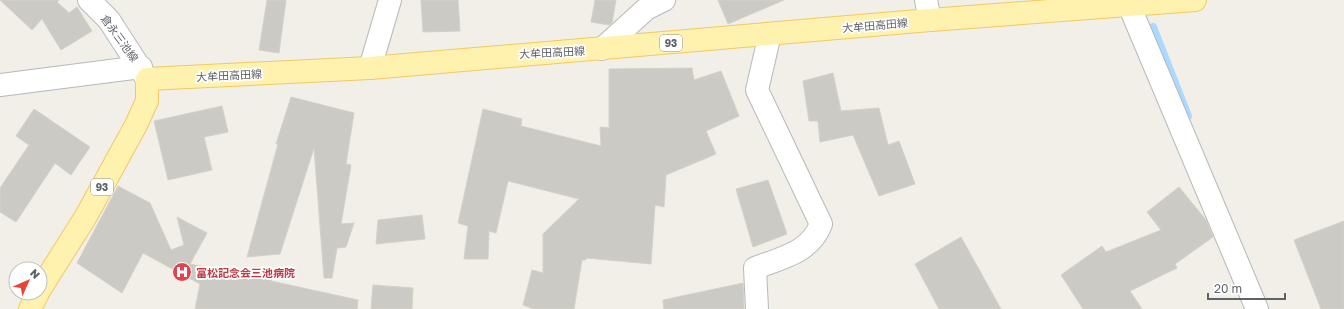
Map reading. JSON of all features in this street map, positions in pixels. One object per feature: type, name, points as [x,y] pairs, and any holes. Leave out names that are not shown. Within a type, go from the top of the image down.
[{"type":"main road","name":"大牟田高田線","points":[[144,73],[370,68],[515,54],[602,49],[770,34],[928,10],[1129,5],[1195,0]]},
{"type":"main road","name":"93","points":[[48,276],[85,218],[136,125],[146,101],[144,73]]},
{"type":"street","name":"倉永三池線","points":[[89,0],[109,20],[144,73]]},
{"type":"street","points":[[370,68],[390,0]]},
{"type":"street","points":[[602,49],[652,3]]},
{"type":"street","points":[[1129,5],[1257,309]]},
{"type":"street","points":[[757,309],[755,268],[800,251],[816,236],[821,224],[757,90],[770,34]]},
{"type":"street","points":[[0,85],[144,73]]},
{"type":"building","points":[[0,0],[59,0],[57,2],[69,13],[77,7],[92,31],[61,50],[42,19],[32,30]]},
{"type":"building","points":[[267,0],[286,0],[279,53],[259,50]]},
{"type":"building","points":[[421,0],[458,0],[460,31],[423,32]]},
{"type":"building","points":[[595,0],[616,0],[612,23],[609,25],[591,22]]},
{"type":"building","points":[[718,0],[784,0],[728,24]]},
{"type":"building","points":[[692,68],[694,80],[721,71],[739,116],[706,131],[716,154],[666,175],[664,207],[655,205],[651,264],[586,258],[586,260],[582,260],[574,309],[534,309],[523,305],[532,270],[543,273],[543,234],[579,199],[508,181],[496,233],[489,231],[488,259],[464,259],[468,226],[458,223],[483,109],[522,119],[521,126],[601,146],[600,127],[609,128],[609,69]]},
{"type":"building","points":[[833,73],[841,111],[879,108],[888,145],[899,141],[915,184],[879,196],[853,135],[820,142],[818,121],[809,121],[803,81]]},
{"type":"building","points":[[291,97],[354,113],[346,164],[351,165],[341,224],[354,223],[346,247],[337,248],[332,278],[324,278],[314,148],[280,254],[247,257],[278,144],[276,144]]},
{"type":"building","points":[[222,106],[228,132],[204,137],[212,170],[168,180],[154,121]]},
{"type":"building","points":[[34,109],[90,147],[71,175],[55,163],[16,222],[0,212],[0,188],[29,145],[16,136]]},
{"type":"building","points":[[768,180],[787,234],[753,247],[736,189]]},
{"type":"building","points":[[118,186],[150,203],[171,250],[184,245],[177,217],[207,233],[190,264],[224,271],[224,274],[272,277],[271,281],[358,300],[357,309],[195,309],[200,284],[143,253],[122,293],[77,263]]},
{"type":"building","points":[[1179,187],[1206,220],[1213,237],[1175,264],[1177,268],[1130,291],[1142,309],[1083,309],[1061,275],[1102,246],[1106,252],[1161,230],[1147,212]]},
{"type":"building","points":[[422,215],[425,239],[376,244],[378,220]]},
{"type":"building","points":[[1344,221],[1344,309],[1321,309],[1294,240]]},
{"type":"building","points":[[961,237],[1001,309],[939,309],[915,264]]},
{"type":"building","points":[[743,283],[744,309],[664,309],[663,300]]},
{"type":"building","points":[[373,285],[413,288],[412,309],[371,309]]},
{"type":"waterway","points":[[1153,27],[1188,116]]},
{"type":"place","name":"冨松記念会三池病院","points":[[182,272]]}]
